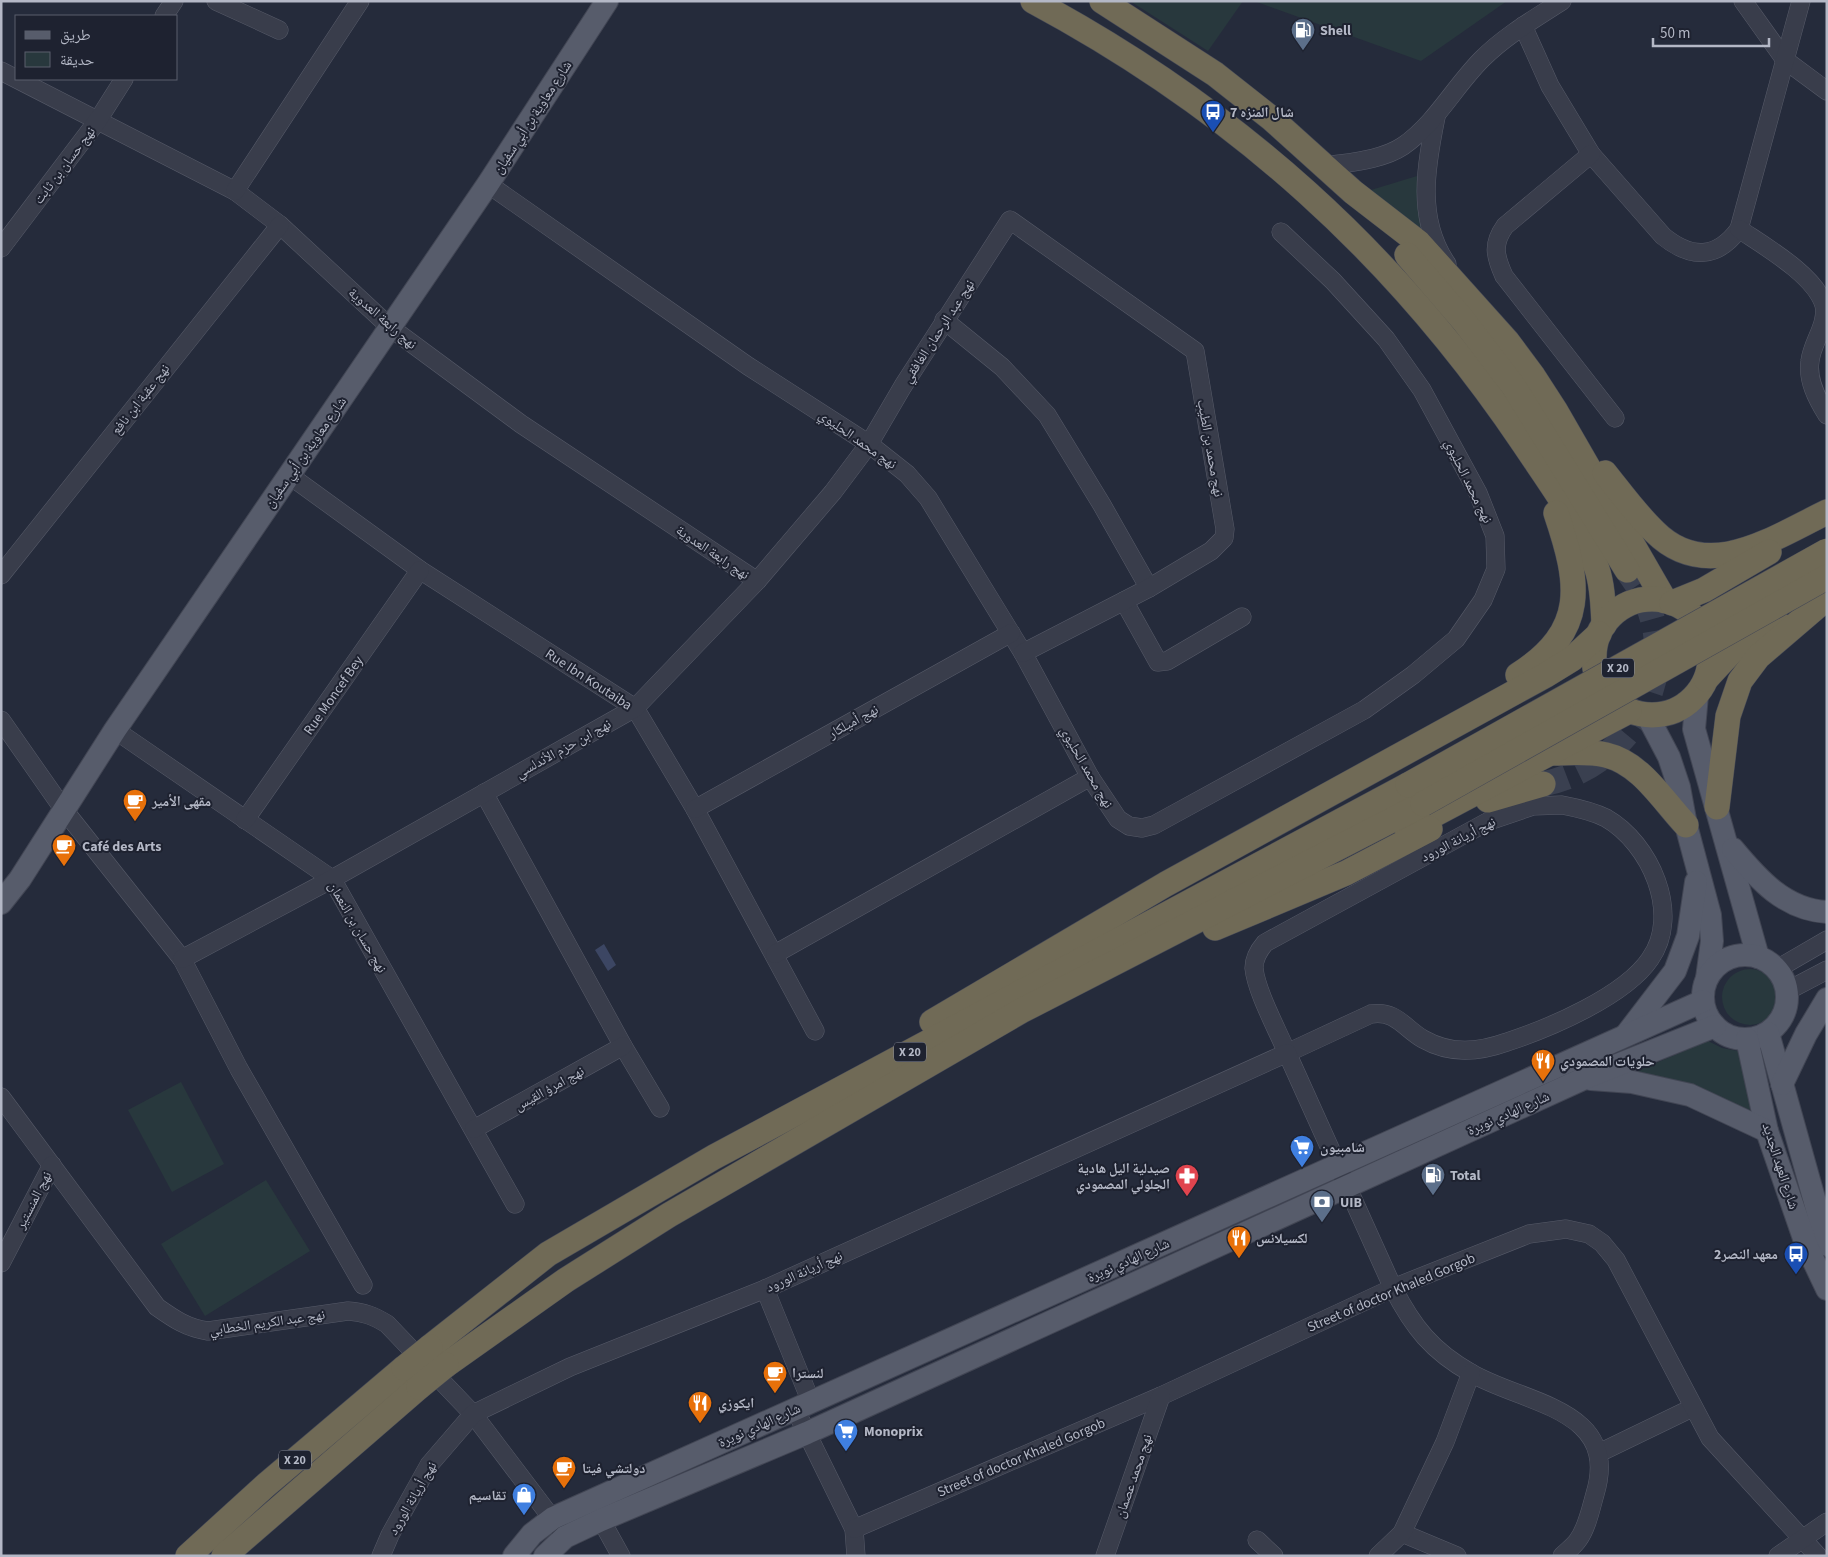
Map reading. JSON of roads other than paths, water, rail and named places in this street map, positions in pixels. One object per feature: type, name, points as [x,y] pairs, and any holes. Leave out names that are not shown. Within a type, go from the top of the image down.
[{"type":"highway","points":[[1034,1],[1141,63],[1244,138],[1304,188],[1365,245],[1429,316],[1486,388],[1568,510],[1596,568],[1603,594],[1601,629],[1594,652],[1595,670],[1602,687],[1614,701],[1638,713],[1666,714],[1683,707],[1733,650],[1824,601]]},
{"type":"highway","points":[[1102,1],[1215,74],[1326,166],[1353,192],[1463,320],[1514,387],[1627,570]]},
{"type":"highway","points":[[1353,192],[1419,243],[1507,342],[1555,410],[1649,526],[1671,545],[1688,553],[1706,557],[1752,548],[1827,512]]},
{"type":"highway","points":[[1555,410],[1669,602]]},
{"type":"highway","points":[[1363,776],[1530,668],[1560,639],[1566,626],[1573,606],[1575,588],[1570,560],[1556,513],[1516,432]]},
{"type":"highway","points":[[1669,602],[1704,590],[1827,518]]},
{"type":"highway","name":"X 20","points":[[224,1556],[446,1365],[566,1280],[621,1245],[1021,1011],[1416,795],[1827,551]]},
{"type":"highway","name":"X 20","points":[[188,1556],[266,1485],[404,1368],[548,1254],[714,1157],[1416,795],[1827,577]]},
{"type":"highway","points":[[714,1157],[913,1033],[1141,899],[1546,675],[1572,658],[1616,612],[1631,603],[1648,600],[1669,602],[1688,612],[1701,625],[1708,642],[1710,661],[1701,687]]},
{"type":"highway","points":[[1716,807],[1728,716],[1740,681],[1758,657],[1824,601]]},
{"type":"highway","points":[[860,1104],[1028,1023],[1463,801],[1550,754],[1638,713]]},
{"type":"highway","points":[[1550,754],[1582,752],[1608,755],[1632,767],[1686,825]]},
{"type":"highway","points":[[1215,928],[1346,873],[1497,796],[1543,784]]},
{"type":"highway","points":[[174,1556],[266,1485]]},
{"type":"main road","name":"شارع معاوية بن أبي سفيان","points":[[1,903],[20,879],[115,730],[488,184],[598,6]]},
{"type":"main road","points":[[1701,687],[1694,730],[1758,957]]},
{"type":"main road","points":[[1638,713],[1668,758],[1679,787],[1686,825],[1698,864],[1710,915],[1712,941],[1703,1001],[1707,1015],[1715,1026],[1730,1036],[1757,1036],[1777,1025],[1784,1015],[1787,991],[1777,969],[1758,957],[1744,955],[1729,958],[1716,966],[1707,978]]},
{"type":"main road","points":[[1726,840],[1752,873],[1771,891],[1792,903],[1827,912]]},
{"type":"main road","points":[[1624,1037],[1675,971],[1688,936],[1694,908],[1698,864]]},
{"type":"main road","points":[[1782,1084],[1827,999]]},
{"type":"main road","name":"شارع الهادي نويرة","points":[[545,1556],[565,1537],[807,1433],[1342,1177],[1624,1037],[1703,1001]]},
{"type":"main road","name":"شارع الهادي نويرة","points":[[514,1556],[532,1534],[553,1518],[803,1405],[1342,1177],[1715,1026]]},
{"type":"main road","name":"شارع العهد الجديد","points":[[1757,1036],[1782,1084],[1827,1245]]},
{"type":"main road","name":"شارع العهد الجديد","points":[[1757,1036],[1767,1131],[1808,1247],[1827,1289]]},
{"type":"main road","points":[[1585,1078],[1632,1082],[1690,1095],[1767,1131]]},
{"type":"street","points":[[165,15],[174,1]]},
{"type":"street","points":[[216,1],[279,30]]},
{"type":"street","points":[[235,191],[360,1]]},
{"type":"street","points":[[1326,166],[1387,154],[1403,146],[1436,117],[1454,89],[1483,58],[1523,26],[1562,1]]},
{"type":"street","points":[[1743,1],[1785,60],[1827,91]]},
{"type":"street","points":[[1523,26],[1550,86],[1591,154],[1664,236],[1676,246],[1691,252],[1708,252],[1720,249],[1730,241],[1739,229],[1801,1]]},
{"type":"street","name":"نهج رابعة العدوية","points":[[1,71],[15,78]]},
{"type":"street","name":"نهج رابعة العدوية","points":[[19,80],[235,191],[280,224],[391,328],[521,424],[757,581]]},
{"type":"street","name":"نهج حسان بن ثابت","points":[[1,248],[98,120],[123,80]]},
{"type":"street","points":[[1436,117],[1426,169],[1427,202],[1433,237],[1445,260],[1478,310]]},
{"type":"street","points":[[1591,154],[1505,226],[1497,238],[1494,250],[1504,276],[1615,418]]},
{"type":"street","name":"نهج محمد الحليوي","points":[[488,184],[748,366],[869,444],[907,474],[928,498],[1023,654],[1090,777],[1118,819],[1129,826],[1142,828],[1154,825],[1364,710],[1413,675],[1456,640],[1482,600],[1496,569],[1495,536],[1478,493],[1422,390],[1386,339],[1332,281],[1281,232]]},
{"type":"street","name":"نهج عبد الرحمان الغافقي","points":[[869,444],[944,320],[1010,220]]},
{"type":"street","name":"نهج محمد بن الطيب","points":[[1010,220],[1195,352],[1226,529],[1224,538],[1211,551],[1149,588],[1023,654]]},
{"type":"street","name":"نهج عقبة ابن نافع","points":[[1,575],[280,224]]},
{"type":"street","points":[[1739,229],[1793,265],[1820,297],[1824,308],[1824,320],[1810,360],[1811,381],[1827,415]]},
{"type":"street","points":[[944,320],[1002,367],[1046,415],[1102,505],[1149,588]]},
{"type":"street","name":"نهج ابن حزم الأندلسي","points":[[182,959],[332,879],[635,708],[757,581],[833,492],[869,444]]},
{"type":"street","name":"Rue Ibn Koutaiba","points":[[289,475],[420,570],[635,708],[695,809],[815,1031]]},
{"type":"street","name":"Rue Moncef Bey","points":[[245,820],[420,570]]},
{"type":"street","points":[[1124,601],[1158,662],[1166,661],[1242,617]]},
{"type":"street","name":"نهج أميلكار","points":[[695,809],[1010,633]]},
{"type":"street","points":[[1,720],[64,810],[182,959],[240,1069],[362,1284]]},
{"type":"street","name":"نهج حسان بن النعمان","points":[[115,730],[332,879],[515,1204]]},
{"type":"street","points":[[775,954],[1090,777]]},
{"type":"street","points":[[484,793],[623,1046],[660,1108]]},
{"type":"street","name":"نهج أريانة الورود","points":[[381,1556],[390,1535],[429,1465],[473,1414],[570,1367],[765,1289],[1287,1053],[1371,1014],[1383,1012],[1394,1017],[1424,1040],[1461,1052],[1480,1050],[1509,1042],[1584,1010],[1624,985],[1650,960],[1657,947],[1661,932],[1662,910],[1659,885],[1648,862],[1631,840],[1607,819],[1584,809],[1562,805],[1533,806],[1490,821],[1265,943],[1257,953],[1254,968],[1264,1000],[1287,1053],[1392,1288],[1409,1319],[1432,1346],[1471,1374],[1573,1417],[1590,1434],[1599,1453]]},
{"type":"street","points":[[1777,969],[1827,940]]},
{"type":"street","points":[[1787,991],[1827,970]]},
{"type":"street","name":"نهج امرؤ القيس","points":[[474,1130],[623,1046]]},
{"type":"street","name":"نهج عبد الكريم الخطابي","points":[[1,1096],[157,1307],[180,1324],[208,1331],[348,1311],[362,1312],[388,1324],[473,1414],[553,1518]]},
{"type":"street","name":"نهج المنستير","points":[[1,1263],[52,1164]]},
{"type":"street","name":"Street of doctor Khaled Gorgob","points":[[854,1529],[1161,1396],[1392,1288],[1529,1234],[1566,1229],[1589,1234],[1602,1243],[1616,1260],[1692,1408],[1710,1438],[1818,1556]]},
{"type":"street","points":[[765,1289],[803,1405],[807,1433],[854,1529],[856,1556]]},
{"type":"street","points":[[1378,1556],[1402,1533],[1445,1442],[1471,1374]]},
{"type":"street","name":"نهج محمد عصمان","points":[[1105,1556],[1161,1396]]},
{"type":"street","points":[[1562,1556],[1579,1539],[1590,1511],[1600,1480],[1599,1453],[1692,1408]]},
{"type":"street","points":[[553,1518],[565,1537]]},
{"type":"street","points":[[601,1520],[621,1556]]},
{"type":"street","points":[[1778,1556],[1827,1522]]},
{"type":"street","points":[[1402,1533],[1457,1556]]},
{"type":"street","points":[[1257,1540],[1274,1556]]},
{"type":"water","points":[[604,944],[616,965],[608,971],[595,950]]},
{"type":"tunnel","points":[[1543,784],[1572,775],[1598,761],[1620,742],[1638,719],[1650,694],[1656,666],[1656,636],[1646,601],[1627,570]]},
{"type":"place","name":"Shell","points":[[1303,51]]},
{"type":"place","name":"شال المنزه 7","points":[[1213,133]]},
{"type":"place","name":"مقهى الأمير","points":[[135,822]]},
{"type":"place","name":"Café des Arts","points":[[64,867]]},
{"type":"place","name":"حلويات المصمودي","points":[[1543,1082]]},
{"type":"place","name":"شامبيون","points":[[1302,1168]]},
{"type":"place","name":"Total","points":[[1433,1196]]},
{"type":"place","name":"صيدلية اليل هادية الجلولي المصمودي","points":[[1187,1197]]},
{"type":"place","name":"UIB","points":[[1322,1223]]},
{"type":"place","name":"لكسيلانس","points":[[1239,1259]]},
{"type":"place","name":"معهد النصر2","points":[[1796,1275]]},
{"type":"place","name":"لنسترا","points":[[775,1394]]},
{"type":"place","name":"ايكوزي","points":[[700,1424]]},
{"type":"place","name":"Monoprix","points":[[846,1452]]},
{"type":"place","name":"دولتشي فيتا","points":[[564,1489]]},
{"type":"place","name":"تقاسيم","points":[[524,1516]]}]
